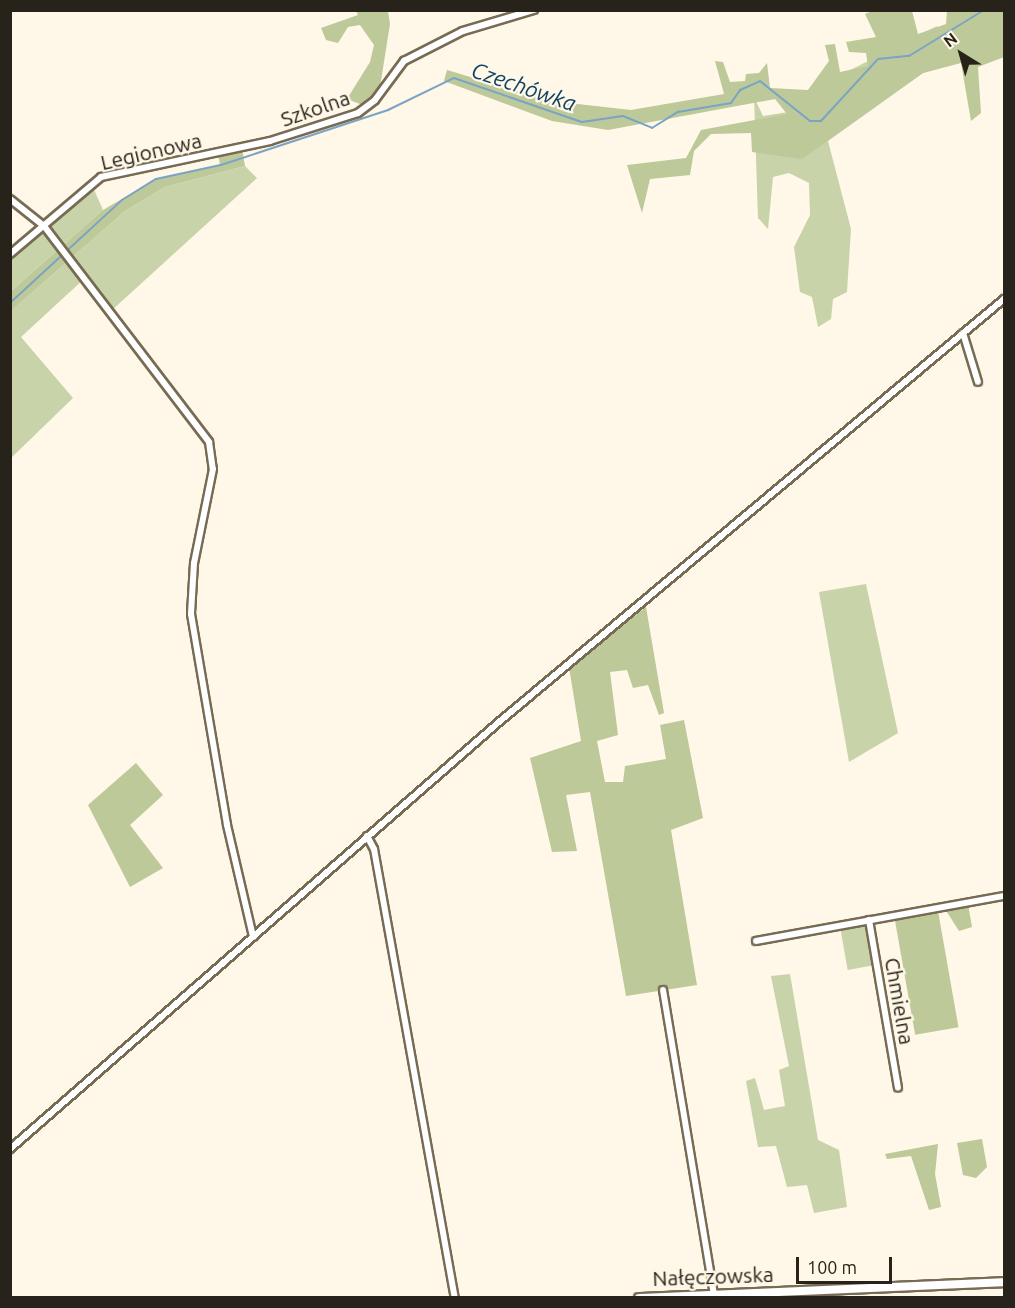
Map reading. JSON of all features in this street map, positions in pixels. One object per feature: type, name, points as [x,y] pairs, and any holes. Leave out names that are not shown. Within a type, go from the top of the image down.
[{"type":"main road","name":"Nałęczowska","points":[[639,1298],[1005,1282]]},
{"type":"street","name":"Szkolna","points":[[218,152],[358,113],[375,100],[404,61],[464,31],[534,10]]},
{"type":"street","name":"Legionowa","points":[[10,255],[101,177],[218,152]]},
{"type":"street","points":[[10,199],[44,226],[212,449],[191,614],[253,937]]},
{"type":"street","points":[[10,1149],[367,836],[1005,299]]},
{"type":"street","points":[[963,333],[978,382]]},
{"type":"street","points":[[367,836],[374,849],[454,1298]]},
{"type":"street","points":[[756,940],[1005,896]]},
{"type":"street","name":"Chmielna","points":[[869,920],[898,1088]]},
{"type":"street","points":[[663,990],[714,1294]]},
{"type":"green space","points":[[356,11],[388,11],[390,24],[380,87],[365,106],[347,99],[370,62],[374,45],[360,25],[348,27],[338,43],[326,40],[321,28],[358,15]]},
{"type":"green space","points":[[872,11],[912,11],[918,34],[946,24],[947,11],[1004,11],[1004,57],[978,67],[981,113],[971,121],[961,63],[923,73],[802,159],[752,152],[751,133],[711,134],[694,151],[690,175],[650,179],[642,213],[627,165],[686,158],[701,130],[787,114],[775,99],[608,130],[552,121],[444,81],[447,70],[551,101],[631,110],[724,94],[715,61],[723,62],[730,82],[745,81],[746,74],[759,73],[767,63],[770,88],[808,90],[829,61],[825,45],[835,44],[840,72],[868,66],[866,53],[849,52],[846,42],[876,37],[865,14]]},
{"type":"green space","points":[[937,26],[961,62],[923,73],[828,141],[851,229],[847,292],[833,299],[831,319],[818,327],[812,297],[800,292],[794,247],[810,215],[809,183],[789,173],[773,177],[768,229],[758,218],[754,97],[763,116],[819,107],[811,90]]},
{"type":"green space","points":[[242,149],[245,166],[165,187],[125,211],[11,311],[10,292],[103,210],[156,179],[220,165],[218,154]]},
{"type":"green space","points":[[245,166],[257,178],[111,311],[85,278],[21,337],[73,398],[11,458],[11,311],[125,211],[165,187]]},
{"type":"green space","points":[[92,185],[103,210],[11,291],[11,257]]},
{"type":"green space","points":[[866,584],[898,733],[849,762],[819,592]]},
{"type":"green space","points":[[646,607],[664,713],[659,715],[648,685],[633,688],[627,670],[610,672],[618,735],[597,741],[605,782],[623,782],[625,766],[666,759],[660,725],[684,720],[703,818],[671,830],[697,985],[626,996],[590,792],[566,795],[577,851],[552,852],[530,758],[581,741],[569,667]]},
{"type":"green space","points":[[136,763],[163,795],[130,825],[163,868],[130,887],[88,805]]},
{"type":"green space","points":[[968,904],[972,927],[959,931],[945,909]]},
{"type":"green space","points":[[938,911],[958,1027],[915,1035],[895,919]]},
{"type":"green space","points":[[866,924],[873,965],[848,970],[840,929]]},
{"type":"green space","points":[[790,974],[818,1140],[839,1150],[847,1207],[814,1213],[807,1185],[787,1187],[776,1146],[758,1147],[746,1081],[755,1078],[764,1110],[785,1106],[779,1070],[789,1066],[771,976]]},
{"type":"green space","points":[[982,1139],[987,1167],[976,1178],[963,1175],[957,1143]]},
{"type":"green space","points":[[938,1144],[935,1174],[941,1207],[929,1210],[911,1156],[887,1159],[885,1154]]},
{"type":"waterway","name":"Czechówka","points":[[10,303],[122,200],[156,179],[221,165],[388,110],[454,78],[582,122],[623,116],[652,128],[678,112],[731,103],[740,90],[760,81],[810,121],[821,121],[878,59],[909,56],[984,10]]}]
